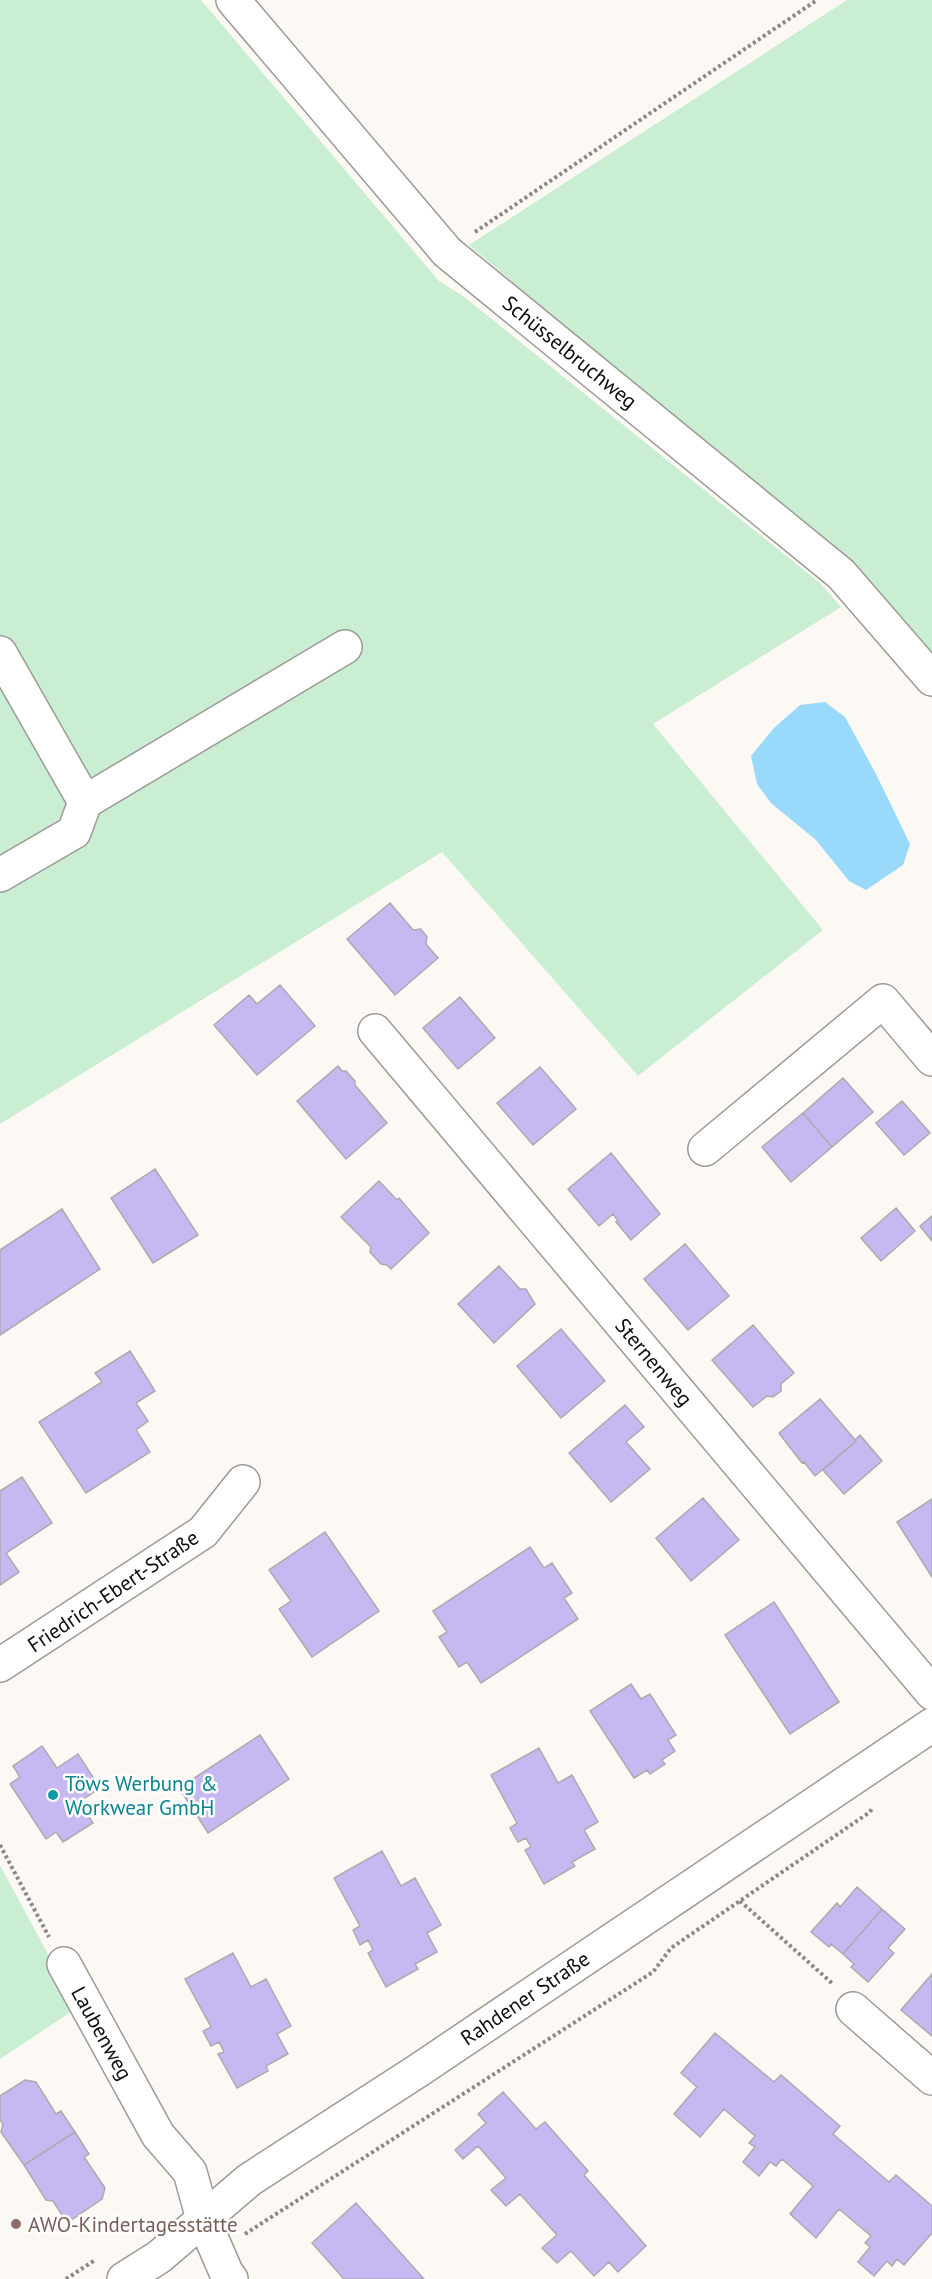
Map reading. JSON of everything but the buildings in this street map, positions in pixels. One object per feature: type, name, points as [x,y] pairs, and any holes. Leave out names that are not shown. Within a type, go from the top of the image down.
[{"type":"street","name":"Schüsselbruchweg","points":[[233,0],[447,252],[841,574],[932,680]]},
{"type":"street","points":[[0,875],[74,832],[85,802],[345,647]]},
{"type":"street","points":[[0,653],[85,802]]},
{"type":"street","points":[[705,1149],[883,1001],[932,1059]]},
{"type":"street","name":"Sternenweg","points":[[375,1031],[932,1693]]},
{"type":"street","name":"Friedrich-Ebert-Straße","points":[[0,1665],[203,1532],[243,1482]]},
{"type":"street","name":"Rahdener Straße","points":[[124,2279],[159,2257],[249,2180],[419,2070],[932,1725]]},
{"type":"street","name":"Laubenweg","points":[[64,1964],[158,2135],[190,2172],[203,2219],[224,2266]]},
{"type":"street","points":[[853,2009],[932,2078]]},
{"type":"path","points":[[447,252],[817,0]]},
{"type":"path","points":[[224,2266],[653,1972],[671,1948],[870,1812],[873,1804]]},
{"type":"path","name":"Laubenweg","points":[[0,1845],[64,1964]]},
{"type":"path","points":[[711,1874],[849,1999],[853,2009]]},
{"type":"green space","points":[[0,0],[201,0],[439,281],[463,296],[820,583],[841,607],[653,724],[823,930],[638,1076],[442,852],[0,1124]]},
{"type":"green space","points":[[847,0],[932,0],[932,667],[848,567],[469,245]]},
{"type":"green space","points":[[0,1865],[77,2008],[0,2059]]},
{"type":"water","points":[[825,702],[845,717],[910,844],[903,865],[866,890],[849,881],[816,840],[771,803],[757,784],[751,756],[774,728],[800,705]]},
{"type":"place","name":"Töws Werbung & Workwear GmbH","points":[[53,1795]]},
{"type":"place","name":"AWO-Kindertagesstätte","points":[[16,2224]]}]
